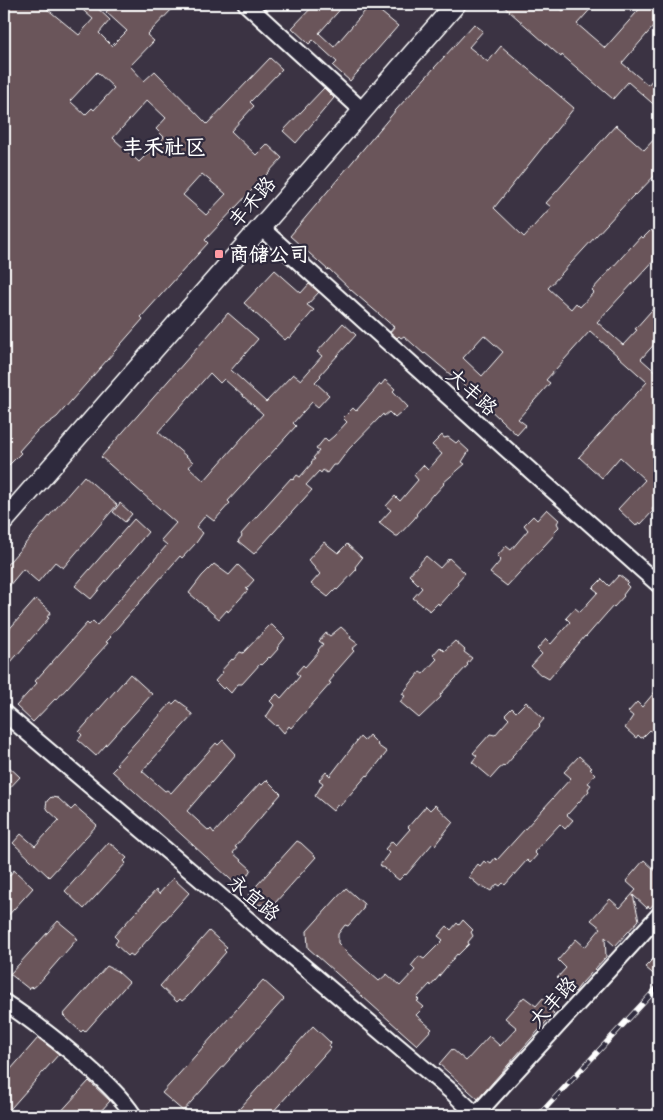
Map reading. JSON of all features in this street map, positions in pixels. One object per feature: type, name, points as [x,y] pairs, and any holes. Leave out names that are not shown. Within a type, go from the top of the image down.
[{"type":"main road","name":"丰禾路","points":[[4,521],[456,4]]},
{"type":"street","points":[[246,4],[363,111]]},
{"type":"street","name":"大丰路","points":[[260,227],[659,585]]},
{"type":"street","name":"永宜路","points":[[4,713],[446,1086],[476,1116]]},
{"type":"street","name":"大丰路","points":[[476,1116],[659,914]]},
{"type":"street","points":[[4,1002],[40,1026],[90,1068],[123,1100],[134,1116]]},
{"type":"building","points":[[4,4],[41,4],[79,35],[93,19],[76,4],[93,4],[110,20],[99,33],[112,46],[127,31],[106,12],[114,4],[177,4],[147,35],[154,41],[130,66],[144,81],[155,71],[207,124],[270,58],[282,69],[250,102],[254,106],[231,131],[256,155],[267,144],[282,158],[205,240],[208,243],[141,317],[143,319],[57,417],[36,432],[19,451],[21,453],[4,470]],"holes":[[[97,72],[114,88],[94,110],[92,108],[85,115],[70,101]],[[147,100],[166,118],[156,129],[164,137],[139,162],[113,138]],[[202,174],[226,194],[206,215],[183,195]]]},
{"type":"building","points":[[315,4],[345,4],[319,33],[334,47],[371,4],[398,26],[350,81],[333,66],[337,62],[313,40],[309,44],[292,28]]},
{"type":"building","points":[[501,4],[555,4],[563,11],[569,4],[595,4],[577,24],[605,48],[644,4],[659,4],[659,20],[622,63],[648,85],[659,72],[659,109],[628,82],[613,99],[562,55],[561,57]]},
{"type":"building","points":[[474,24],[483,31],[469,47],[488,62],[501,46],[574,108],[494,208],[524,237],[551,207],[546,203],[616,125],[644,150],[659,134],[659,171],[631,198],[548,288],[571,309],[576,303],[580,307],[594,292],[592,290],[641,236],[643,238],[651,230],[659,237],[659,255],[597,322],[623,345],[659,302],[659,339],[641,359],[659,375],[659,501],[641,524],[639,522],[636,526],[618,509],[645,480],[620,457],[602,478],[579,457],[647,382],[590,331],[546,380],[550,383],[518,419],[526,425],[517,435],[452,374],[424,354],[404,336],[397,338],[390,332],[394,327],[290,236],[396,110]],"holes":[[[484,335],[503,352],[482,376],[463,358]]]},
{"type":"building","points":[[324,88],[334,98],[296,143],[283,131]]},
{"type":"building","points":[[275,270],[301,293],[309,284],[319,292],[307,305],[314,310],[290,338],[288,337],[285,340],[244,303]]},
{"type":"building","points":[[228,313],[258,339],[231,370],[266,402],[293,374],[301,380],[322,356],[317,352],[343,323],[356,335],[315,382],[329,395],[318,407],[312,402],[293,423],[296,426],[228,501],[230,503],[214,521],[206,515],[196,527],[203,533],[196,543],[182,558],[180,556],[110,636],[106,642],[108,643],[56,700],[33,722],[16,706],[37,683],[35,681],[87,623],[89,625],[93,621],[97,625],[167,545],[161,540],[176,523],[101,457]],"holes":[[[210,373],[220,383],[224,379],[263,414],[204,481],[189,467],[193,462],[158,432]]]},
{"type":"building","points":[[385,380],[395,389],[393,391],[408,407],[395,418],[389,412],[384,416],[383,414],[349,449],[337,465],[333,465],[327,473],[323,470],[321,473],[319,471],[306,485],[312,490],[254,554],[238,541],[242,536],[241,534],[291,478],[293,480],[297,475],[300,477],[312,463],[315,459],[313,458],[319,451],[316,449],[325,438],[328,441],[347,422],[343,418],[353,408],[356,411]]},
{"type":"building","points":[[442,435],[444,438],[448,437],[456,443],[458,441],[469,451],[462,462],[465,464],[443,483],[416,514],[414,519],[396,536],[379,523],[391,510],[386,506],[395,496],[400,501],[418,480],[414,475],[423,465],[428,470],[442,454],[432,445]]},
{"type":"building","points":[[84,476],[117,505],[63,568],[55,562],[38,582],[23,569],[4,592],[4,568]]},
{"type":"building","points":[[120,503],[132,514],[125,522],[113,512]]},
{"type":"building","points":[[547,509],[559,520],[557,523],[559,527],[554,532],[555,534],[507,586],[490,573],[501,560],[497,556],[506,546],[511,550],[528,530],[524,525],[533,516],[537,520]]},
{"type":"building","points":[[134,519],[148,532],[91,599],[75,586]]},
{"type":"building","points":[[324,542],[338,553],[347,544],[362,558],[355,567],[357,569],[328,597],[311,584],[320,574],[308,560]]},
{"type":"building","points":[[426,556],[440,568],[449,558],[465,573],[457,582],[458,584],[439,605],[438,603],[430,611],[413,598],[422,588],[409,575]]},
{"type":"building","points":[[214,564],[229,575],[238,565],[254,580],[246,589],[248,590],[219,619],[189,593]]},
{"type":"building","points":[[619,575],[628,582],[626,584],[629,587],[624,596],[585,636],[549,679],[542,676],[531,666],[542,654],[537,649],[546,639],[551,644],[570,622],[566,618],[575,608],[580,612],[598,592],[593,588],[602,579],[609,586]]},
{"type":"building","points":[[36,599],[51,612],[47,617],[49,618],[4,670],[4,635]]},
{"type":"building","points":[[270,625],[285,638],[278,649],[270,658],[260,664],[242,684],[238,684],[231,693],[225,687],[223,689],[215,681],[223,672],[221,671],[240,652],[243,653]]},
{"type":"building","points":[[341,627],[358,644],[352,649],[354,651],[333,675],[329,682],[331,683],[291,728],[289,726],[284,733],[266,717],[274,705],[270,701],[277,694],[281,698],[300,676],[296,673],[303,665],[305,667],[319,651],[323,644],[319,641],[326,633],[330,636]]},
{"type":"building","points":[[455,641],[472,658],[468,665],[440,695],[441,697],[419,718],[400,702],[405,696],[402,694],[420,672],[423,674],[437,659],[433,655],[440,647],[444,651]]},
{"type":"building","points":[[130,674],[152,694],[96,756],[78,740],[82,735],[79,732]]},
{"type":"building","points":[[659,687],[659,738],[650,730],[643,737],[641,738],[638,735],[636,738],[625,728],[633,716],[628,712],[637,702],[642,707]]},
{"type":"building","points":[[177,700],[188,708],[187,710],[192,716],[142,771],[165,791],[167,790],[171,793],[216,743],[218,745],[223,740],[236,754],[187,811],[209,831],[211,829],[214,833],[260,783],[262,785],[267,780],[281,794],[235,847],[237,848],[233,853],[251,869],[240,888],[112,771],[118,765],[116,764],[171,703],[173,704]]},
{"type":"building","points":[[526,702],[544,719],[513,757],[491,778],[472,762],[477,756],[473,753],[490,734],[495,735],[509,719],[505,715],[512,708],[516,712]]},
{"type":"building","points":[[369,735],[377,745],[387,752],[368,776],[333,811],[315,796],[323,783],[319,780],[326,772],[330,776],[360,737],[364,741]]},
{"type":"building","points":[[579,756],[592,768],[590,769],[595,774],[588,783],[591,785],[588,789],[589,791],[567,815],[573,820],[565,829],[560,824],[534,852],[537,855],[530,863],[527,860],[505,885],[503,883],[500,886],[497,884],[491,891],[484,887],[482,888],[469,877],[474,869],[484,861],[491,863],[495,858],[497,860],[571,778],[564,772]]},
{"type":"building","points":[[4,762],[20,777],[4,794]]},
{"type":"building","points":[[51,797],[58,798],[71,810],[75,806],[97,825],[49,877],[13,843],[21,834],[35,846],[59,820],[46,806],[47,801]]},
{"type":"building","points":[[435,805],[453,822],[435,845],[433,843],[406,875],[399,880],[380,865],[389,853],[385,849],[392,841],[396,845],[426,806],[430,810]]},
{"type":"building","points":[[297,841],[316,857],[275,903],[257,905],[248,895]]},
{"type":"building","points":[[109,842],[127,858],[124,861],[126,863],[84,909],[65,891]]},
{"type":"building","points":[[644,860],[659,874],[659,898],[650,908],[648,906],[647,908],[633,895],[639,920],[615,946],[605,937],[606,957],[573,992],[557,978],[566,968],[558,960],[576,939],[585,947],[601,928],[591,920],[610,899],[620,908],[636,890],[626,881]]},
{"type":"building","points":[[14,870],[33,888],[4,920],[4,882]]},
{"type":"building","points":[[173,878],[189,893],[133,956],[130,954],[128,956],[115,944],[118,940],[114,936],[156,890],[159,894]]},
{"type":"building","points":[[346,888],[364,904],[363,909],[338,934],[338,943],[379,981],[387,974],[400,986],[415,970],[411,966],[419,956],[424,959],[443,940],[438,936],[447,926],[451,930],[457,923],[459,925],[463,920],[473,930],[471,932],[473,936],[468,942],[469,944],[457,954],[431,986],[430,984],[417,998],[419,1000],[417,1001],[424,1007],[416,1015],[432,1029],[417,1045],[308,948],[307,931]]},
{"type":"building","points":[[58,921],[77,939],[38,984],[33,988],[31,986],[29,989],[10,974]]},
{"type":"building","points":[[209,931],[227,947],[224,950],[226,952],[187,997],[177,1002],[160,986]]},
{"type":"building","points":[[654,958],[659,962],[659,979],[645,967]]},
{"type":"building","points":[[107,966],[117,971],[129,982],[85,1032],[83,1030],[81,1032],[63,1015]]},
{"type":"building","points":[[263,980],[284,999],[183,1111],[162,1093]]},
{"type":"building","points":[[524,997],[536,1006],[543,998],[554,1008],[551,1011],[554,1013],[478,1099],[439,1064],[452,1049],[466,1061],[489,1036],[500,1046],[517,1028],[505,1018]]},
{"type":"building","points":[[313,1026],[331,1043],[329,1046],[331,1047],[271,1114],[268,1111],[264,1116],[233,1116]]},
{"type":"building","points":[[38,1038],[59,1054],[4,1116],[4,1077]]},
{"type":"building","points":[[89,1081],[110,1101],[100,1112],[96,1116],[57,1116]]},
{"type":"railway","points":[[538,1116],[659,986]]},
{"type":"place","name":"商储公司","points":[[219,254]]},
{"type":"district","name":"丰禾社区","points":[[164,147]]}]
